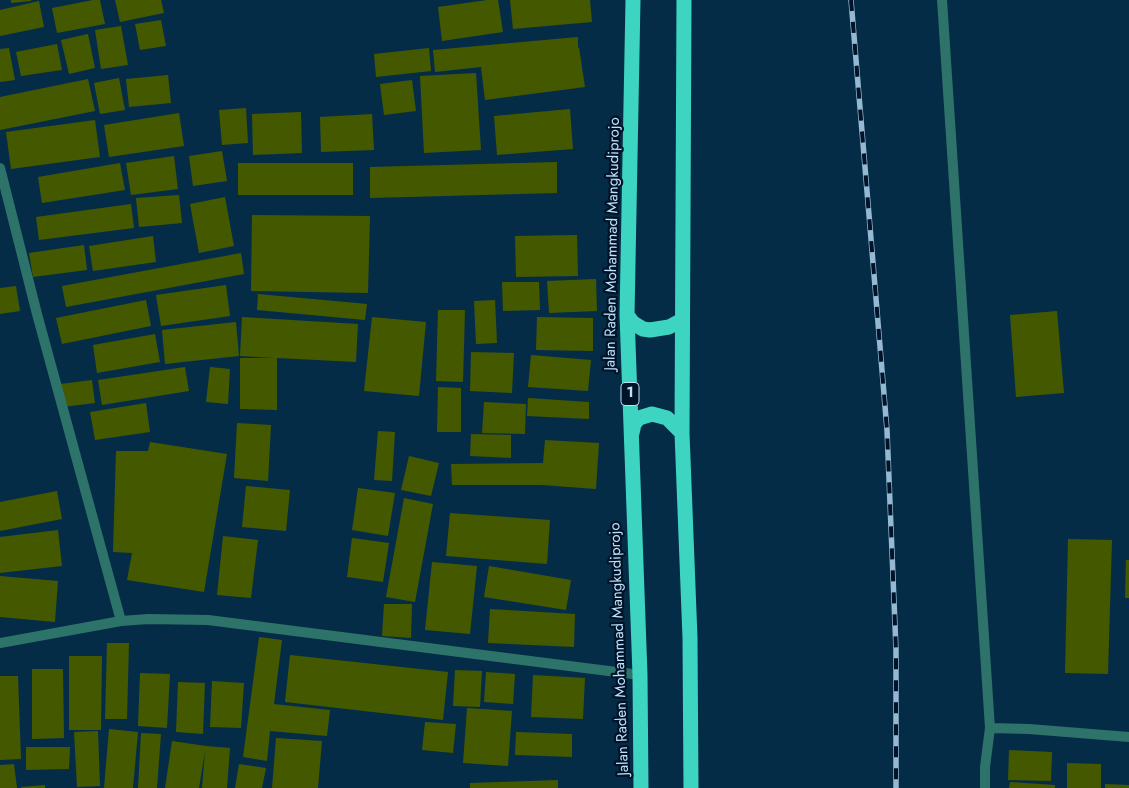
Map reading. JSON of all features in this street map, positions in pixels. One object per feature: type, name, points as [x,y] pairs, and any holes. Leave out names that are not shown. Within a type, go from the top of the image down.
[{"type":"highway","name":"Jalan Raden Mohammad Mangkudiprojo","points":[[633,0],[627,315],[640,675],[641,788]]},
{"type":"highway","points":[[684,0],[682,433],[690,638],[691,788]]},
{"type":"highway","points":[[627,315],[633,323],[643,329],[650,330],[669,327],[682,320]]},
{"type":"highway","points":[[631,437],[634,424],[638,418],[652,414],[667,418],[682,433]]},
{"type":"street","points":[[942,0],[990,728],[985,767],[985,788]]},
{"type":"street","points":[[0,168],[37,314],[121,621]]},
{"type":"street","points":[[0,643],[121,621],[156,619],[208,620],[640,675]]},
{"type":"street","points":[[990,728],[1129,737]]},
{"type":"building","points":[[11,0],[31,0],[31,1],[11,3]]},
{"type":"building","points":[[100,0],[105,24],[57,33],[52,8]]},
{"type":"building","points":[[115,0],[161,0],[164,13],[120,22]]},
{"type":"building","points":[[498,0],[503,32],[442,41],[438,7]]},
{"type":"building","points":[[510,0],[590,0],[592,22],[513,29]]},
{"type":"building","points":[[39,1],[44,27],[0,36],[0,10]]},
{"type":"building","points":[[161,20],[166,46],[140,50],[135,24]]},
{"type":"building","points":[[121,26],[128,65],[101,69],[95,30]]},
{"type":"building","points":[[88,34],[95,68],[69,74],[61,40]]},
{"type":"building","points":[[578,37],[578,48],[585,87],[485,100],[481,67],[435,72],[433,50]]},
{"type":"building","points":[[57,44],[62,70],[21,76],[16,52]]},
{"type":"building","points":[[9,48],[15,80],[0,82],[0,49]]},
{"type":"building","points":[[429,48],[431,71],[376,77],[374,54]]},
{"type":"building","points":[[476,73],[481,150],[424,153],[420,76]]},
{"type":"building","points":[[168,75],[171,103],[129,107],[126,79]]},
{"type":"building","points":[[119,78],[125,110],[100,114],[94,83]]},
{"type":"building","points":[[88,79],[95,111],[0,130],[0,97]]},
{"type":"building","points":[[412,80],[416,111],[384,115],[380,84]]},
{"type":"building","points":[[246,108],[248,143],[222,145],[219,110]]},
{"type":"building","points":[[570,109],[573,149],[497,155],[494,116]]},
{"type":"building","points":[[301,112],[302,153],[253,155],[252,114]]},
{"type":"building","points":[[179,113],[184,146],[109,157],[104,125]]},
{"type":"building","points":[[372,114],[374,150],[321,152],[320,117]]},
{"type":"building","points":[[95,120],[100,157],[11,169],[6,132]]},
{"type":"building","points":[[222,151],[227,181],[193,186],[189,156]]},
{"type":"building","points":[[174,156],[178,189],[131,195],[126,163]]},
{"type":"building","points":[[557,162],[557,193],[370,198],[370,167]]},
{"type":"building","points":[[120,163],[125,190],[42,203],[38,177]]},
{"type":"building","points":[[238,163],[353,163],[353,195],[238,195]]},
{"type":"building","points":[[179,195],[182,223],[139,227],[136,198]]},
{"type":"building","points":[[225,197],[234,246],[199,253],[190,204]]},
{"type":"building","points":[[131,204],[134,228],[39,240],[36,217]]},
{"type":"building","points":[[252,215],[370,216],[368,293],[251,291]]},
{"type":"building","points":[[577,235],[578,276],[516,277],[515,236]]},
{"type":"building","points":[[153,236],[156,262],[93,271],[89,246]]},
{"type":"building","points":[[84,245],[87,270],[33,277],[29,253]]},
{"type":"building","points":[[241,253],[244,274],[66,307],[62,286]]},
{"type":"building","points":[[596,279],[597,311],[549,313],[547,281]]},
{"type":"building","points":[[502,282],[539,282],[540,310],[503,311]]},
{"type":"building","points":[[226,285],[230,316],[161,326],[156,295]]},
{"type":"building","points":[[16,286],[20,311],[0,314],[0,288]]},
{"type":"building","points":[[258,294],[367,304],[365,320],[257,310]]},
{"type":"building","points":[[146,300],[151,326],[62,344],[56,318]]},
{"type":"building","points":[[495,300],[497,343],[476,344],[474,301]]},
{"type":"building","points":[[438,310],[465,310],[463,382],[436,381]]},
{"type":"building","points":[[1057,311],[1064,393],[1016,397],[1010,315]]},
{"type":"building","points":[[242,317],[358,324],[356,362],[277,358],[277,410],[240,409],[240,358],[274,358],[240,356]]},
{"type":"building","points":[[372,317],[426,322],[419,396],[364,391]]},
{"type":"building","points":[[537,317],[593,318],[593,351],[536,350]]},
{"type":"building","points":[[236,322],[239,356],[165,364],[162,330]]},
{"type":"building","points":[[155,334],[160,362],[97,373],[93,345]]},
{"type":"building","points":[[471,352],[514,353],[512,393],[470,391]]},
{"type":"building","points":[[531,355],[591,360],[588,391],[528,387]]},
{"type":"building","points":[[185,367],[189,391],[102,405],[98,380]]},
{"type":"building","points":[[210,367],[230,369],[228,404],[206,402]]},
{"type":"building","points":[[92,380],[95,403],[63,407],[60,384]]},
{"type":"building","points":[[438,387],[461,388],[461,432],[437,432]]},
{"type":"building","points":[[528,398],[589,402],[589,419],[527,416]]},
{"type":"building","points":[[484,402],[526,404],[525,434],[482,433]]},
{"type":"building","points":[[146,403],[150,432],[95,440],[90,412]]},
{"type":"building","points":[[237,423],[271,425],[268,481],[234,478]]},
{"type":"building","points":[[378,431],[395,432],[392,481],[374,480]]},
{"type":"building","points":[[471,434],[511,435],[511,458],[470,456]]},
{"type":"building","points":[[545,440],[599,443],[596,489],[542,485],[452,485],[451,464],[543,463]]},
{"type":"building","points":[[150,442],[227,454],[204,592],[127,580],[132,553],[113,552],[116,451],[148,451]]},
{"type":"building","points":[[409,456],[439,463],[431,496],[401,490]]},
{"type":"building","points":[[246,486],[290,490],[286,531],[242,527]]},
{"type":"building","points":[[358,488],[395,493],[388,536],[352,530]]},
{"type":"building","points":[[57,491],[62,519],[0,531],[0,502]]},
{"type":"building","points":[[404,498],[433,504],[415,602],[386,597]]},
{"type":"building","points":[[450,513],[550,520],[547,564],[446,556]]},
{"type":"building","points":[[58,530],[62,566],[0,573],[0,537]]},
{"type":"building","points":[[223,536],[258,540],[251,598],[217,595]]},
{"type":"building","points":[[352,538],[389,543],[383,582],[347,577]]},
{"type":"building","points":[[1068,539],[1112,540],[1108,674],[1065,673]]},
{"type":"building","points":[[1126,560],[1129,560],[1129,598],[1125,598]]},
{"type":"building","points":[[432,562],[477,566],[470,634],[425,630]]},
{"type":"building","points":[[489,566],[571,580],[566,610],[484,597]]},
{"type":"building","points":[[0,576],[58,581],[55,622],[0,617]]},
{"type":"building","points":[[384,604],[412,604],[411,638],[382,636]]},
{"type":"building","points":[[490,609],[575,614],[574,647],[488,643]]},
{"type":"building","points":[[259,637],[282,640],[274,704],[330,710],[327,736],[270,731],[267,761],[243,757]]},
{"type":"building","points":[[107,643],[129,643],[127,719],[105,719]]},
{"type":"building","points":[[290,655],[448,672],[443,720],[285,702]]},
{"type":"building","points":[[69,656],[102,656],[101,730],[69,730]]},
{"type":"building","points":[[32,669],[63,669],[64,738],[32,739]]},
{"type":"building","points":[[455,670],[482,671],[480,707],[453,706]]},
{"type":"building","points":[[486,672],[515,674],[513,704],[484,702]]},
{"type":"building","points":[[140,673],[170,674],[167,728],[138,726]]},
{"type":"building","points":[[533,675],[585,678],[583,719],[531,717]]},
{"type":"building","points":[[0,676],[18,676],[21,759],[0,760]]},
{"type":"building","points":[[212,681],[244,683],[241,728],[210,727]]},
{"type":"building","points":[[178,682],[205,683],[203,734],[176,732]]},
{"type":"building","points":[[467,708],[512,711],[508,766],[463,763]]},
{"type":"building","points":[[425,722],[456,724],[453,753],[422,750]]},
{"type":"building","points":[[109,729],[138,732],[133,788],[104,788]]},
{"type":"building","points":[[98,731],[100,786],[77,787],[74,732]]},
{"type":"building","points":[[516,732],[572,734],[572,757],[515,755]]},
{"type":"building","points":[[141,733],[161,734],[157,788],[138,788]]},
{"type":"building","points":[[276,738],[322,741],[318,788],[272,788]]},
{"type":"building","points":[[172,741],[230,748],[227,788],[202,788],[205,751],[199,788],[165,788]]},
{"type":"building","points":[[26,747],[70,747],[69,769],[26,770]]},
{"type":"building","points":[[1009,750],[1052,752],[1051,781],[1008,780]]},
{"type":"building","points":[[1067,763],[1101,764],[1101,788],[1067,788]]},
{"type":"building","points":[[14,764],[17,788],[0,788],[0,765]]},
{"type":"building","points":[[239,764],[266,768],[262,788],[235,788]]},
{"type":"building","points":[[558,780],[558,788],[470,788],[470,783]]},
{"type":"building","points":[[1010,782],[1055,785],[1055,788],[1009,788]]},
{"type":"building","points":[[1105,784],[1129,785],[1129,788],[1105,788]]},
{"type":"building","points":[[45,785],[45,788],[21,788],[21,787]]},
{"type":"railway","points":[[851,0],[887,430],[896,650],[896,788]]}]
